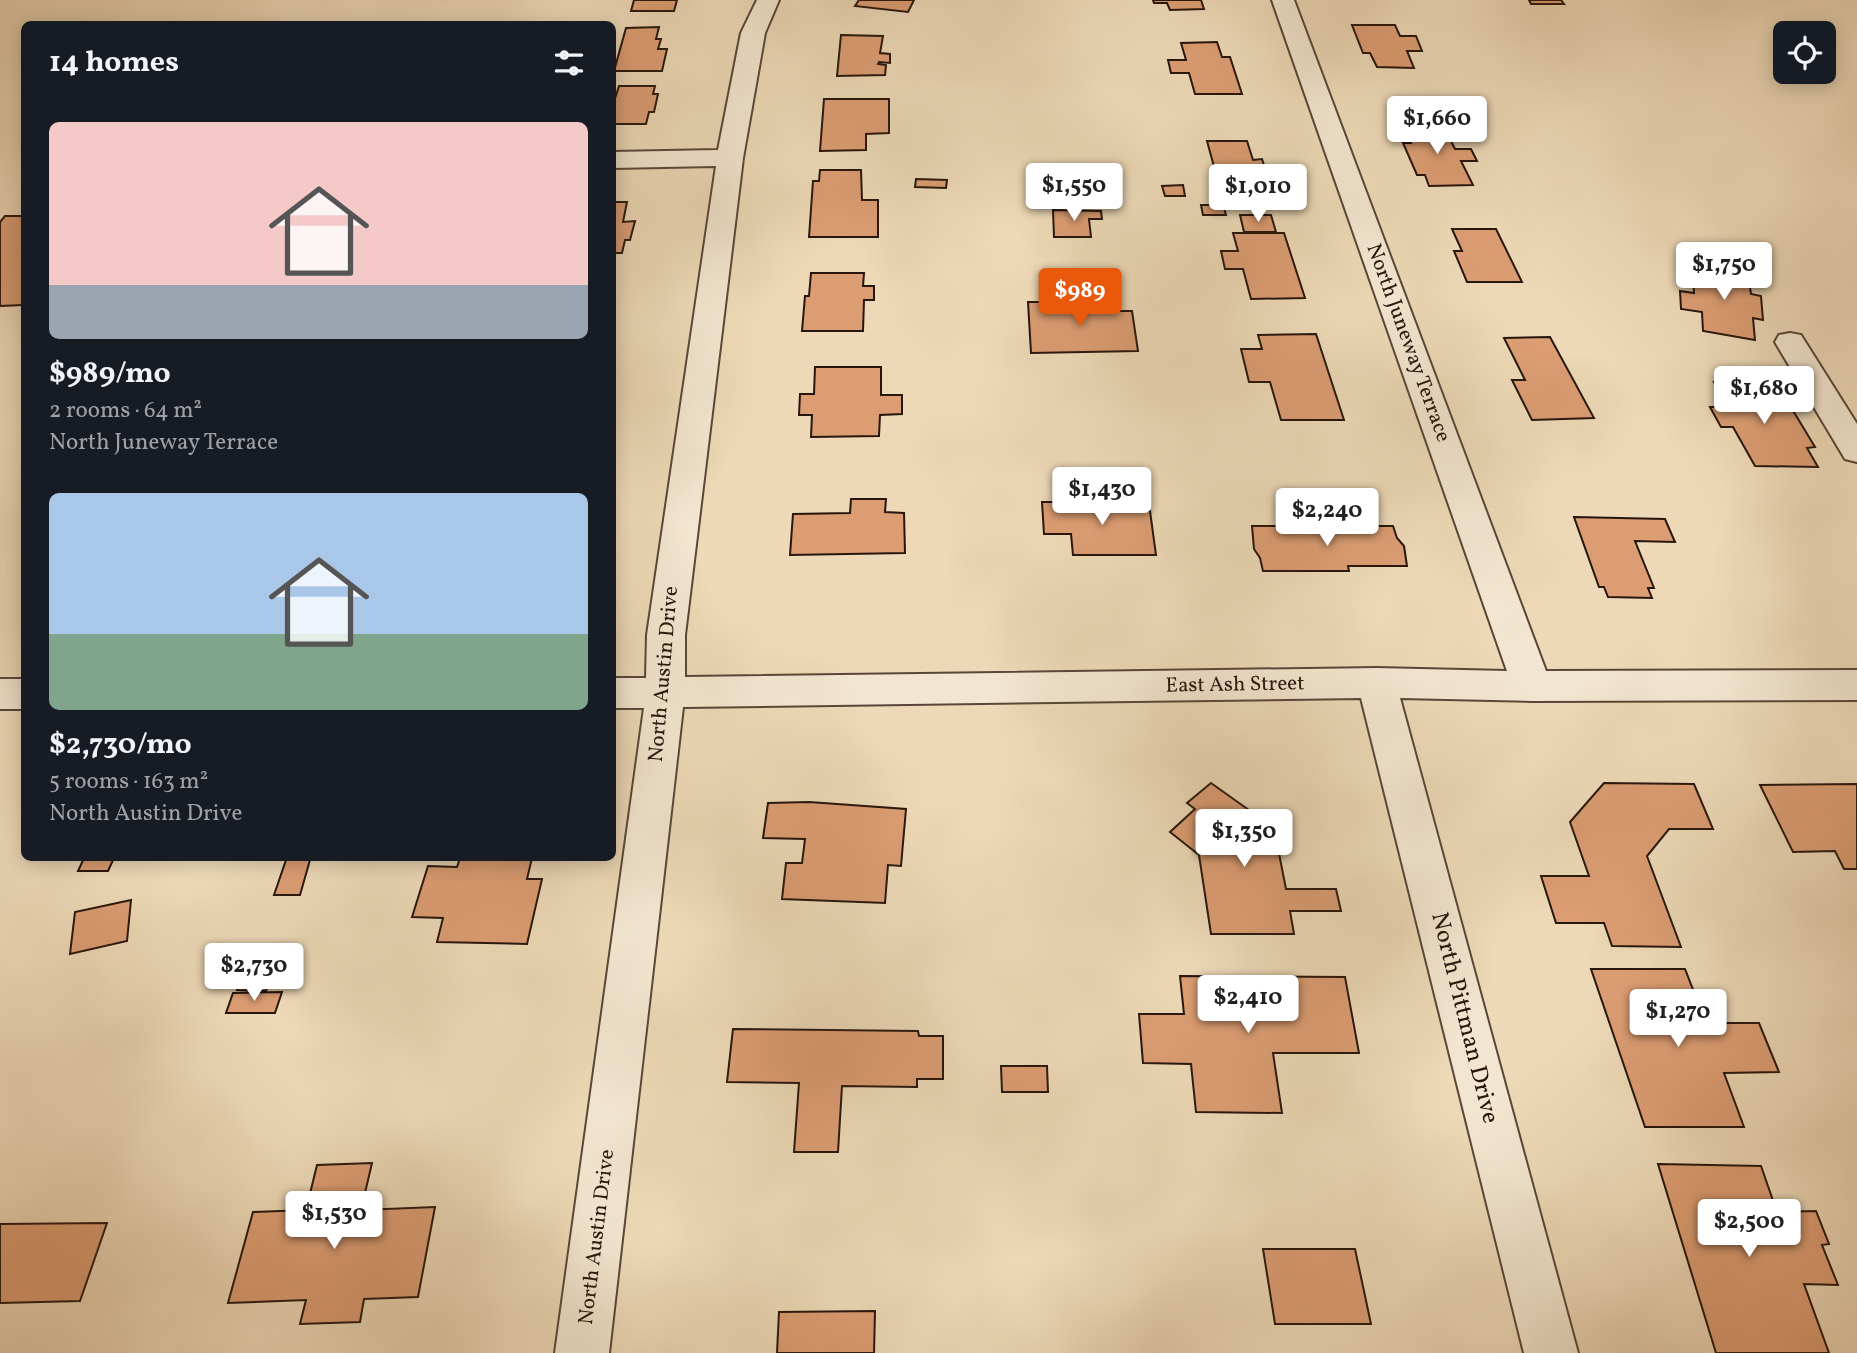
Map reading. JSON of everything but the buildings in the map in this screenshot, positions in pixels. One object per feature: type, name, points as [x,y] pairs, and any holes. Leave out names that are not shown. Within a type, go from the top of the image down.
[{"type":"street","name":"North Austin Drive","points":[[582,1353],[665,693],[666,635],[730,158],[753,33],[768,0]]},
{"type":"street","name":"North Juneway Terrace","points":[[1283,0],[1532,686]]},
{"type":"street","points":[[616,160],[730,158]]},
{"type":"street","points":[[1790,342],[1857,451]]},
{"type":"street","name":"East Ash Street","points":[[616,693],[1377,683],[1532,686],[1857,685]]},
{"type":"street","name":"North Pittman Drive","points":[[1377,683],[1551,1353]]},
{"type":"street","points":[[0,694],[21,694]]}]
